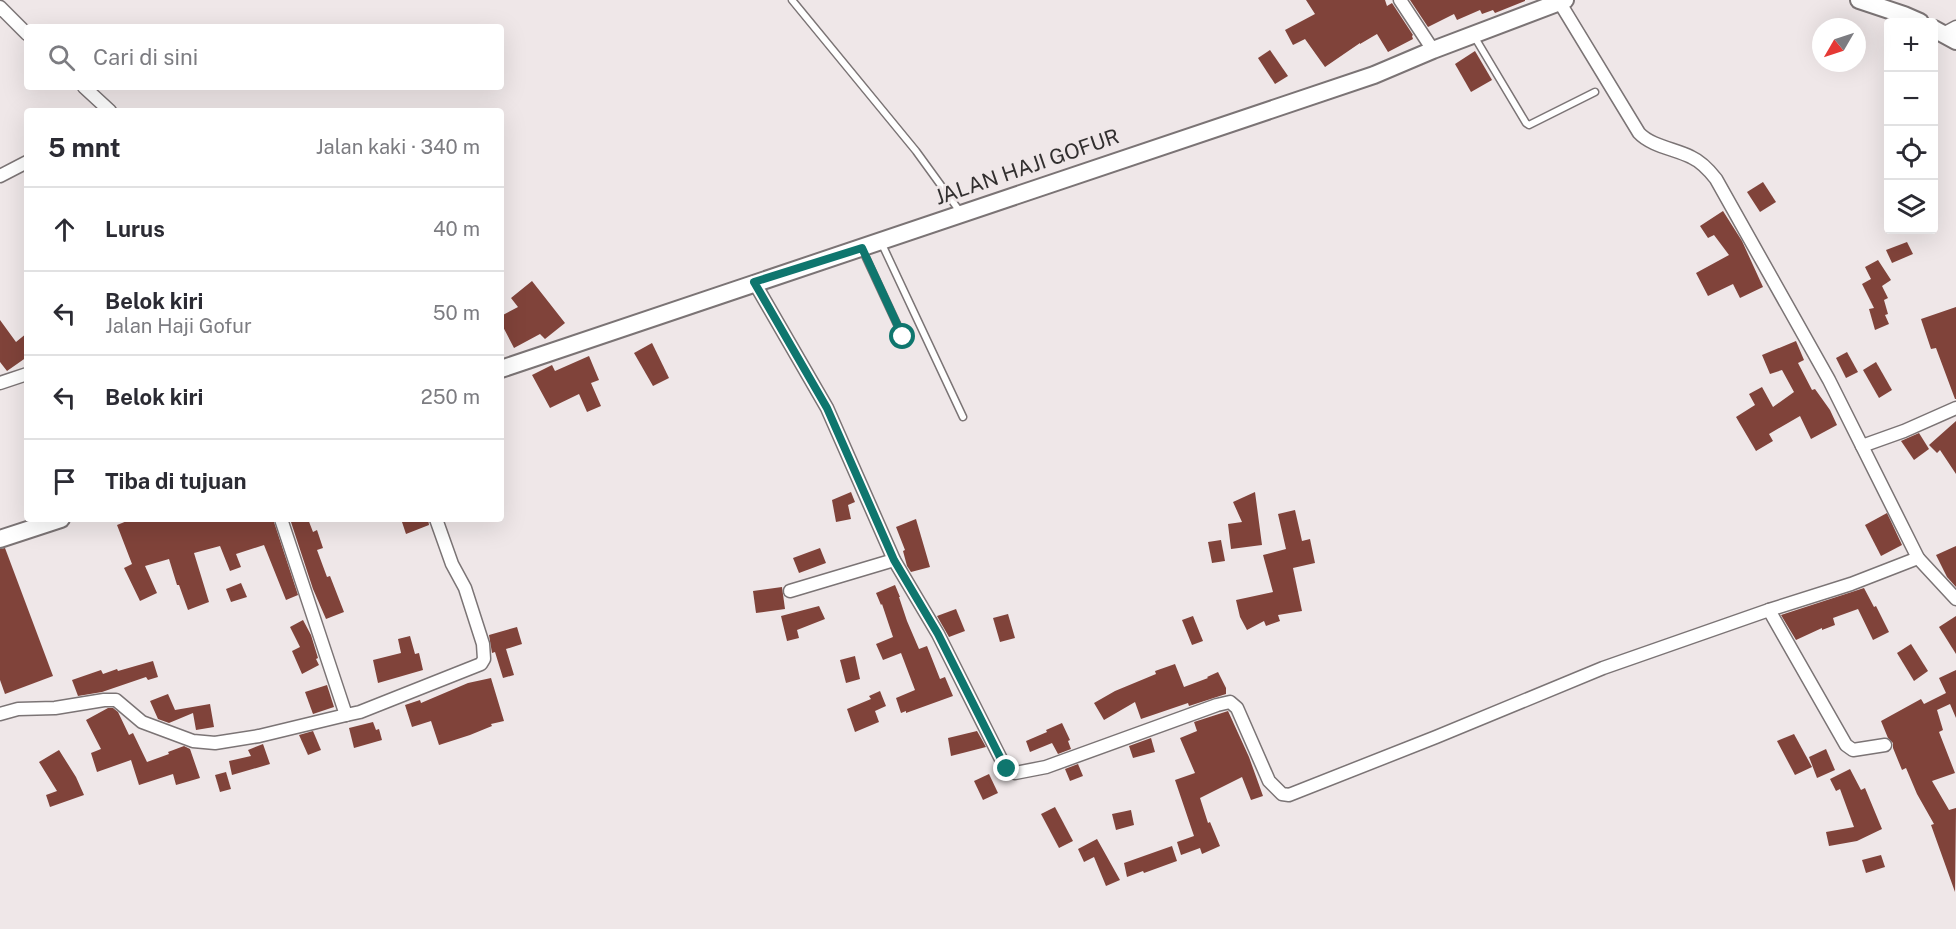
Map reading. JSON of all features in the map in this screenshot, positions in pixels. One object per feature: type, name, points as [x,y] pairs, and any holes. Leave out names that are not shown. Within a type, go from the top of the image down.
[{"type":"street","points":[[1400,0],[1433,50]]},
{"type":"street","points":[[1859,0],[1911,18]]},
{"type":"street","name":"JALAN HAJI GOFUR","points":[[504,368],[1374,75],[1562,1]]},
{"type":"street","points":[[1562,1],[1639,133],[1650,141],[1704,164],[1716,179],[1829,380],[1918,558],[1956,599]]},
{"type":"street","points":[[0,7],[24,31]]},
{"type":"street","points":[[87,90],[107,108]]},
{"type":"street","points":[[0,176],[24,164]]},
{"type":"street","points":[[754,282],[827,408],[894,560],[938,634],[1003,763],[1011,771],[1021,774],[1230,702],[1237,708],[1269,781],[1282,794],[1289,795],[1603,668],[1851,584],[1918,558]]},
{"type":"street","points":[[0,383],[24,375]]},
{"type":"street","points":[[1862,446],[1956,408]]},
{"type":"street","points":[[0,539],[52,522]]},
{"type":"street","points":[[282,522],[346,715]]},
{"type":"street","points":[[0,714],[18,708],[55,708],[116,700],[142,722],[193,741],[215,743],[260,736],[360,712],[481,664],[484,659],[483,644],[465,588],[452,564],[437,522]]},
{"type":"street","points":[[790,591],[894,560]]},
{"type":"street","points":[[1769,610],[1846,745],[1853,750],[1885,745]]},
{"type":"lane","points":[[792,0],[916,151],[961,213]]},
{"type":"lane","points":[[1473,35],[1529,125],[1595,92]]},
{"type":"lane","points":[[880,242],[963,417]]},
{"type":"lane","points":[[862,248],[903,337]]},
{"type":"building","points":[[1306,0],[1385,0],[1387,6],[1392,3],[1413,35],[1413,39],[1388,52],[1377,34],[1325,67],[1305,39],[1293,45],[1285,30],[1315,14]]},
{"type":"building","points":[[1410,0],[1525,1],[1495,13],[1493,10],[1482,14],[1480,10],[1457,20],[1454,14],[1428,27]]},
{"type":"building","points":[[1270,50],[1288,76],[1275,84],[1258,58]]},
{"type":"building","points":[[1475,51],[1492,80],[1471,92],[1455,64]]},
{"type":"building","points":[[1763,182],[1776,202],[1760,212],[1747,192]]},
{"type":"building","points":[[1723,211],[1742,241],[1763,287],[1740,298],[1733,284],[1708,296],[1696,273],[1729,255],[1714,235],[1708,238],[1700,226]]},
{"type":"building","points":[[1907,242],[1913,254],[1892,263],[1886,250]]},
{"type":"building","points":[[1878,260],[1891,280],[1882,286],[1888,298],[1884,300],[1888,314],[1885,315],[1889,324],[1875,330],[1869,309],[1874,308],[1862,284],[1871,279],[1865,267]]},
{"type":"building","points":[[532,281],[565,323],[545,339],[540,334],[514,348],[504,329],[504,314],[518,307],[511,298]]},
{"type":"building","points":[[1956,307],[1955,399],[1936,348],[1931,349],[1921,319]]},
{"type":"building","points":[[0,320],[16,342],[24,335],[24,359],[7,371],[0,362]]},
{"type":"building","points":[[1796,341],[1804,360],[1798,363],[1812,390],[1815,389],[1830,410],[1837,425],[1811,439],[1800,416],[1769,434],[1773,441],[1756,451],[1736,417],[1755,405],[1749,394],[1762,387],[1773,407],[1794,392],[1782,370],[1770,374],[1762,355]]},
{"type":"building","points":[[652,343],[669,378],[653,386],[634,353]]},
{"type":"building","points":[[1847,352],[1858,372],[1846,378],[1836,358]]},
{"type":"building","points":[[589,356],[599,380],[591,383],[601,406],[587,412],[579,394],[550,408],[532,375],[552,365],[555,371]]},
{"type":"building","points":[[1876,362],[1892,390],[1879,398],[1863,370]]},
{"type":"building","points":[[1956,421],[1956,474],[1940,450],[1937,453],[1929,445]]},
{"type":"building","points":[[1919,433],[1929,449],[1914,460],[1901,441]]},
{"type":"building","points":[[851,492],[855,502],[848,505],[851,519],[836,522],[832,500]]},
{"type":"building","points":[[1255,492],[1262,545],[1231,549],[1228,524],[1242,522],[1233,502]]},
{"type":"building","points":[[1295,510],[1302,541],[1310,539],[1315,563],[1293,568],[1302,611],[1278,615],[1280,621],[1266,626],[1264,621],[1247,630],[1240,617],[1236,600],[1273,592],[1263,555],[1286,549],[1278,514]]},
{"type":"building","points":[[1887,513],[1902,545],[1881,556],[1865,525]]},
{"type":"building","points":[[916,519],[930,567],[911,572],[907,566],[903,551],[905,550],[896,527]]},
{"type":"building","points":[[124,522],[274,522],[298,595],[286,600],[264,545],[236,554],[241,567],[230,571],[220,546],[194,553],[209,602],[188,610],[169,559],[145,566],[157,593],[140,601],[124,568],[132,564],[117,525]]},
{"type":"building","points":[[291,522],[309,522],[313,532],[317,530],[323,548],[317,550],[344,612],[326,619],[313,589]]},
{"type":"building","points":[[402,522],[428,522],[429,525],[406,534]]},
{"type":"building","points":[[1221,540],[1225,561],[1212,563],[1208,542]]},
{"type":"building","points":[[1956,546],[1956,587],[1947,577],[1936,555]]},
{"type":"building","points":[[5,548],[53,676],[5,694],[0,680],[0,549]]},
{"type":"building","points":[[820,548],[826,563],[799,573],[793,558]]},
{"type":"building","points":[[241,583],[247,597],[231,602],[226,589]]},
{"type":"building","points":[[895,585],[919,649],[927,646],[940,679],[945,677],[953,696],[906,713],[906,711],[901,713],[896,698],[915,690],[901,653],[883,660],[876,644],[893,637],[876,593]]},
{"type":"building","points":[[782,587],[785,609],[756,613],[753,591]]},
{"type":"building","points":[[1864,588],[1889,632],[1873,640],[1858,609],[1833,618],[1835,625],[1822,630],[1822,628],[1796,640],[1781,615]]},
{"type":"building","points":[[819,606],[825,619],[797,630],[799,638],[787,641],[781,616]]},
{"type":"building","points":[[956,609],[965,631],[949,637],[937,616]]},
{"type":"building","points":[[1008,614],[1015,638],[1000,642],[993,618]]},
{"type":"building","points":[[1193,616],[1203,641],[1192,645],[1182,620]]},
{"type":"building","points":[[1956,616],[1956,654],[1939,627]]},
{"type":"building","points":[[303,620],[311,635],[319,665],[302,674],[292,651],[300,647],[290,627]]},
{"type":"building","points":[[517,627],[522,644],[506,649],[514,675],[503,678],[495,652],[492,653],[489,635]]},
{"type":"building","points":[[410,636],[415,654],[419,653],[423,670],[378,683],[373,660],[401,653],[398,639]]},
{"type":"building","points":[[1911,644],[1928,671],[1914,681],[1897,653]]},
{"type":"building","points":[[855,656],[860,679],[846,683],[840,660]]},
{"type":"building","points":[[153,661],[158,677],[148,680],[146,677],[102,692],[78,696],[72,680],[101,670],[103,674]]},
{"type":"building","points":[[1175,664],[1184,687],[1218,672],[1226,688],[1226,694],[1189,706],[1188,703],[1141,719],[1135,702],[1104,720],[1094,703],[1115,691],[1156,674],[1155,671]]},
{"type":"building","points":[[1956,670],[1956,718],[1950,704],[1937,710],[1943,730],[1939,732],[1955,773],[1932,781],[1949,810],[1956,808],[1955,892],[1931,825],[1934,824],[1906,768],[1902,770],[1893,743],[1888,738],[1881,721],[1921,699],[1924,704],[1946,693],[1939,678]]},
{"type":"building","points":[[491,678],[504,721],[439,745],[431,721],[412,727],[405,705],[420,700],[421,703],[468,683]]},
{"type":"building","points":[[327,685],[334,707],[313,714],[305,692]]},
{"type":"building","points":[[880,691],[886,706],[875,711],[879,722],[855,732],[847,709],[871,699],[869,696]]},
{"type":"building","points":[[168,694],[175,710],[210,704],[214,727],[196,730],[193,713],[169,723],[158,719],[150,701]]},
{"type":"building","points":[[108,708],[113,708],[118,712],[129,735],[133,733],[147,762],[184,746],[190,749],[200,778],[176,785],[173,774],[139,785],[131,760],[97,772],[91,753],[101,749],[86,720]]},
{"type":"building","points":[[1228,711],[1249,757],[1263,796],[1251,800],[1242,777],[1200,798],[1208,823],[1210,822],[1220,846],[1202,854],[1200,848],[1181,855],[1177,842],[1194,836],[1175,780],[1195,773],[1180,738],[1197,731],[1194,722]]},
{"type":"building","points":[[373,722],[376,730],[379,729],[382,740],[354,748],[349,728]]},
{"type":"building","points":[[1062,723],[1070,740],[1068,741],[1071,749],[1058,754],[1052,743],[1030,752],[1026,741]]},
{"type":"building","points":[[313,731],[321,750],[308,755],[299,735]]},
{"type":"building","points":[[977,731],[986,747],[951,756],[948,738]]},
{"type":"building","points":[[1794,734],[1812,767],[1795,775],[1777,741]]},
{"type":"building","points":[[1151,738],[1155,752],[1133,758],[1129,746]]},
{"type":"building","points":[[263,744],[270,764],[232,775],[229,761],[251,756],[248,750]]},
{"type":"building","points":[[1826,749],[1835,770],[1817,778],[1809,757]]},
{"type":"building","points":[[59,750],[84,795],[50,807],[46,795],[57,791],[39,762]]},
{"type":"building","points":[[1078,764],[1083,776],[1070,781],[1065,769]]},
{"type":"building","points":[[1850,769],[1861,790],[1865,788],[1882,829],[1857,841],[1829,846],[1826,832],[1854,827],[1840,789],[1836,791],[1830,779]]},
{"type":"building","points":[[226,772],[231,789],[220,792],[215,775]]},
{"type":"building","points":[[989,774],[998,793],[983,800],[974,781]]},
{"type":"building","points":[[1055,807],[1073,841],[1059,848],[1041,814]]},
{"type":"building","points":[[1131,810],[1134,825],[1116,830],[1112,814]]},
{"type":"building","points":[[1097,839],[1120,880],[1106,886],[1094,857],[1084,862],[1078,849]]},
{"type":"building","points":[[1172,846],[1177,861],[1127,877],[1124,863]]},
{"type":"building","points":[[1881,855],[1885,867],[1866,873],[1862,860]]},
{"type":"route","points":[[903,337],[862,248],[754,282],[827,408],[894,560],[938,634],[1007,769]]}]
